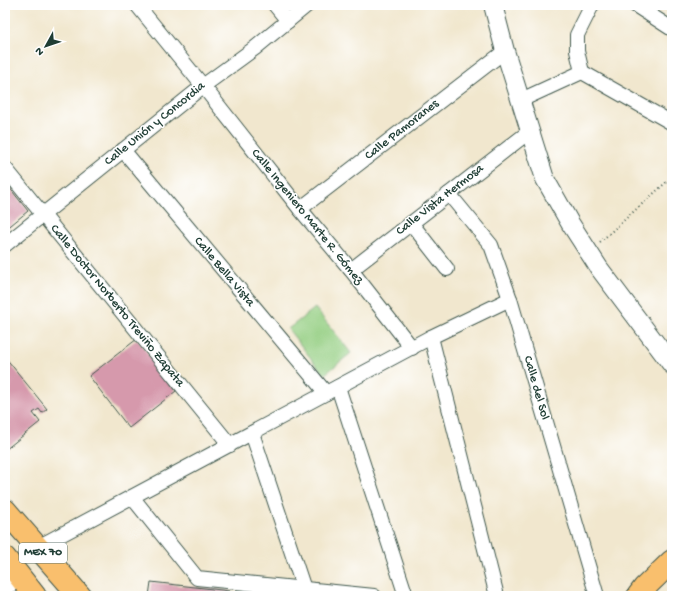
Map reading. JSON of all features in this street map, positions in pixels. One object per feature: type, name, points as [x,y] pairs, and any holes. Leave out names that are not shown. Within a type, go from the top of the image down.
[{"type":"main road","name":"MEX 70","points":[[5,510],[76,591]]},
{"type":"main road","name":"MEX 70","points":[[5,558],[12,584],[35,596]]},
{"type":"main road","points":[[636,593],[672,561]]},
{"type":"main road","points":[[45,596],[45,593],[50,585],[58,582],[76,591]]},
{"type":"street","name":"Calle Ingeniero Marte R. Gómez","points":[[137,5],[412,348]]},
{"type":"street","points":[[275,5],[288,21]]},
{"type":"street","name":"Calle Unión y Concordia","points":[[5,245],[203,86],[255,48],[307,5]]},
{"type":"street","points":[[493,5],[505,51],[545,179],[604,274],[672,364]]},
{"type":"street","points":[[592,5],[577,35],[577,51],[582,72],[672,123]]},
{"type":"street","points":[[635,5],[672,29]]},
{"type":"street","name":"Calle Pamoranes","points":[[300,209],[505,51]]},
{"type":"street","points":[[521,100],[582,72]]},
{"type":"street","name":"Calle Vista Hermosa","points":[[351,270],[530,131]]},
{"type":"street","name":"Calle Bella Vista","points":[[123,150],[326,393]]},
{"type":"street","name":"Calle Doctor Norberto Treviño Zapata","points":[[5,168],[230,445]]},
{"type":"street","name":"Calle del Sol","points":[[449,194],[491,245],[510,299],[597,596]]},
{"type":"street","points":[[411,223],[447,268]]},
{"type":"street","points":[[38,547],[431,337],[510,299]]},
{"type":"street","points":[[431,337],[497,596]]},
{"type":"street","points":[[338,387],[406,596]]},
{"type":"street","points":[[252,433],[304,589]]},
{"type":"street","points":[[132,497],[198,578],[374,596]]},
{"type":"path","points":[[589,252],[672,178]]},
{"type":"green space","points":[[315,308],[351,353],[324,375],[288,329]]},
{"type":"building","points":[[5,182],[28,211],[5,230]]},
{"type":"building","points":[[137,339],[176,391],[129,428],[89,376]]},
{"type":"building","points":[[5,357],[47,409],[42,413],[39,409],[33,413],[40,422],[5,450]]},
{"type":"building","points":[[151,582],[230,591],[230,596],[149,596]]}]
